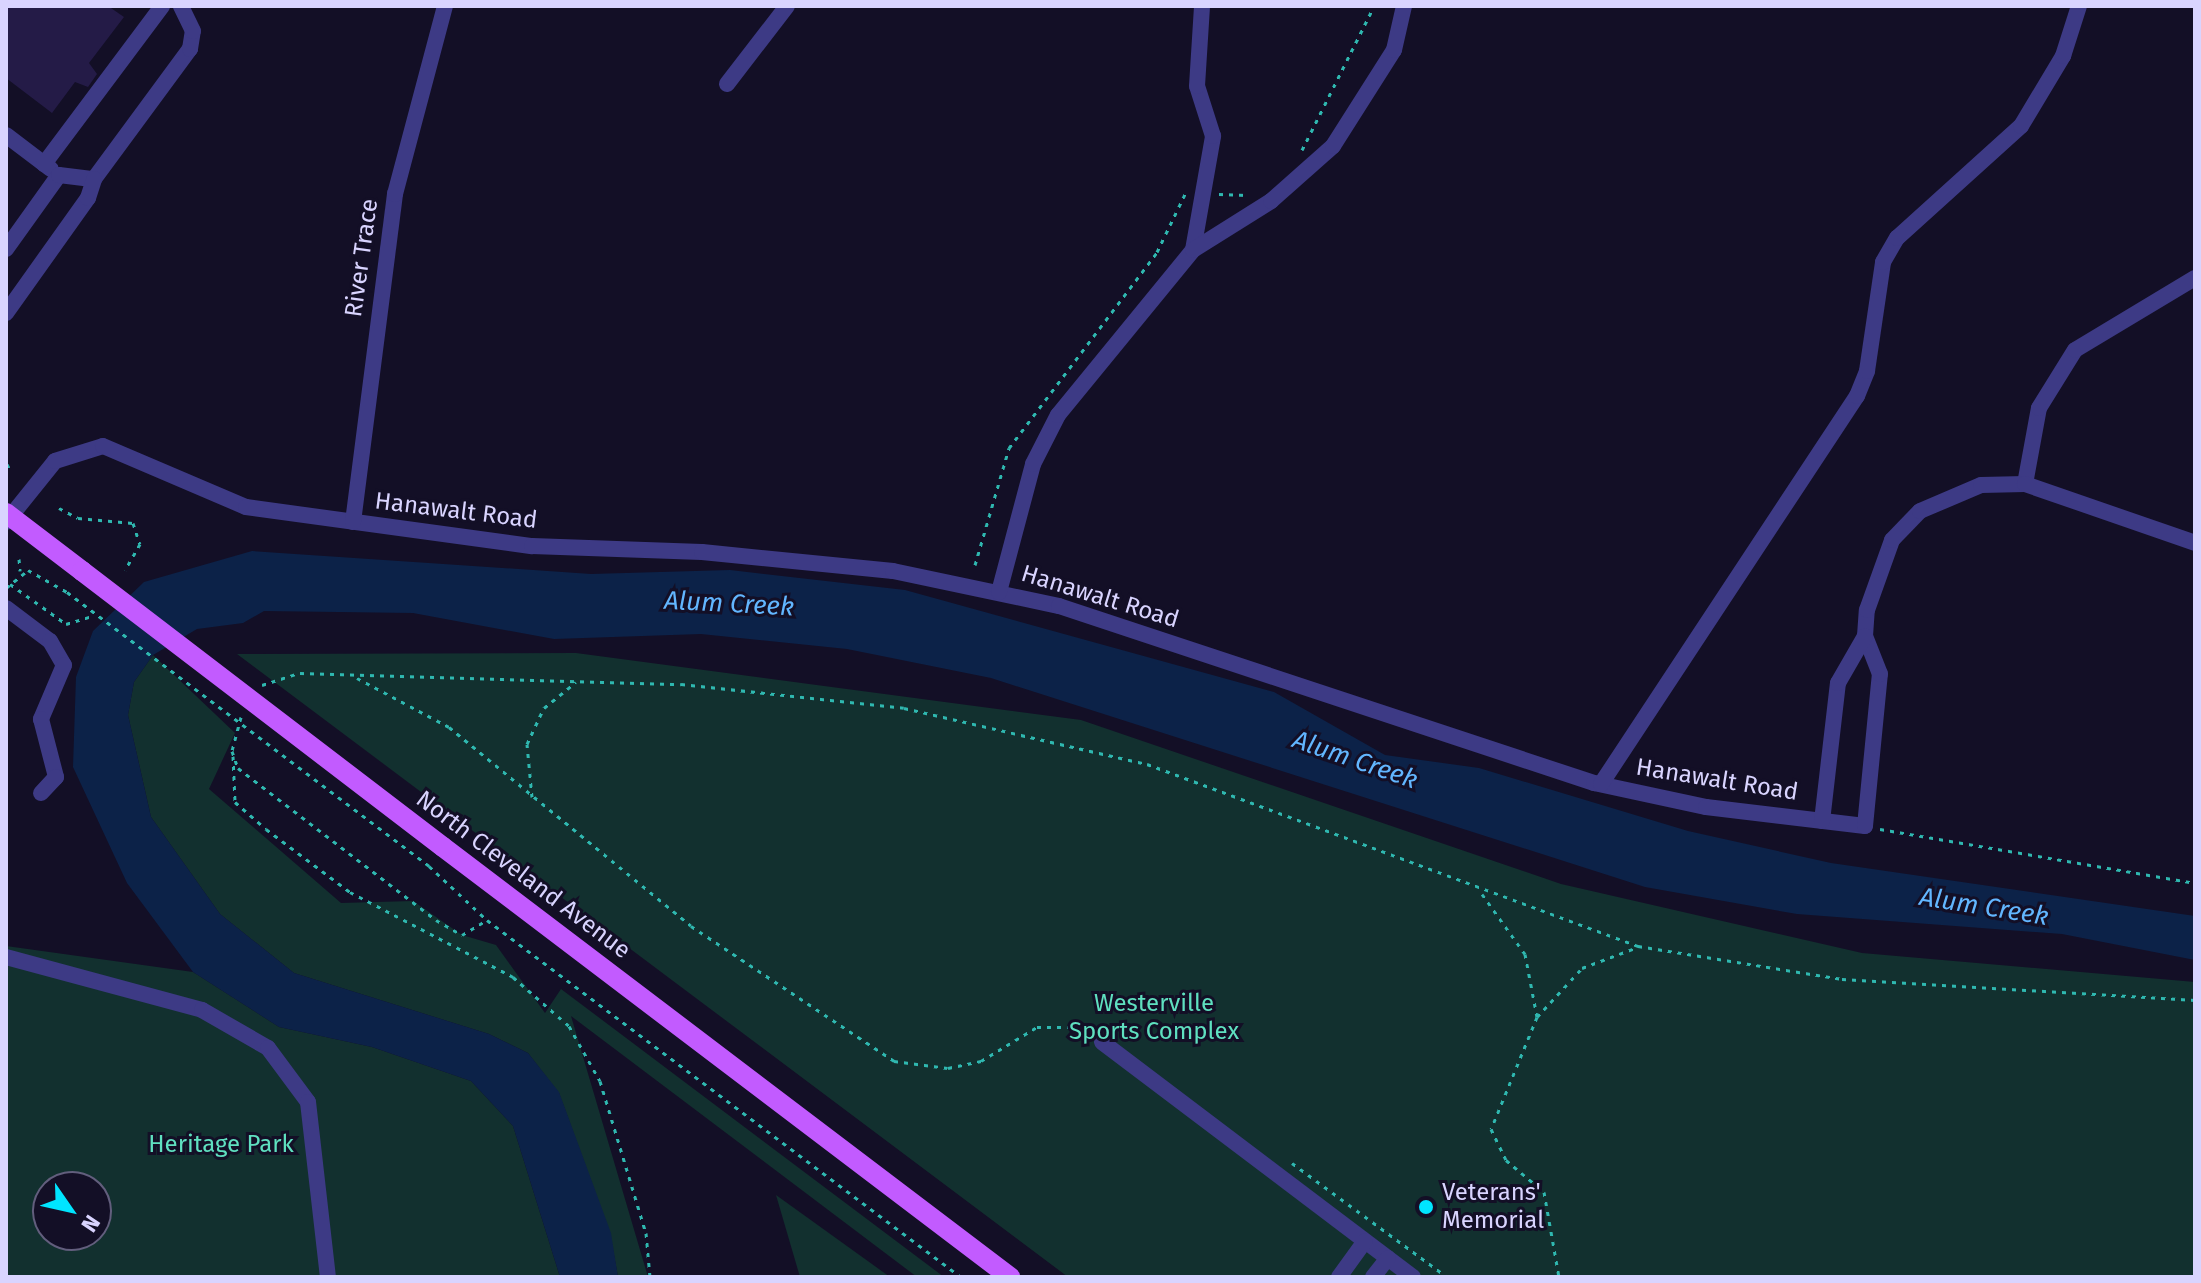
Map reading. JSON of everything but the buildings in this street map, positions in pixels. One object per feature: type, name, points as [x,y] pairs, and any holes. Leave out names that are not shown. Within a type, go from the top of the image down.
[{"type":"main road","name":"North Cleveland Avenue","points":[[7,517],[1010,1277]]},
{"type":"street","points":[[44,164],[162,6]]},
{"type":"street","points":[[6,313],[88,198],[94,179],[190,49],[193,31],[181,6]]},
{"type":"street","name":"River Trace","points":[[353,522],[395,194],[445,6]]},
{"type":"street","points":[[727,84],[787,6]]},
{"type":"street","points":[[1193,250],[1213,136],[1197,86],[1202,6]]},
{"type":"street","points":[[999,592],[1033,464],[1058,415],[1193,250],[1231,227],[1333,146],[1394,50],[1404,6]]},
{"type":"street","points":[[1601,784],[1857,396],[1867,371],[1883,262],[1897,238],[2021,126],[2063,56],[2079,6]]},
{"type":"street","points":[[7,138],[59,175],[94,179]]},
{"type":"street","points":[[6,249],[59,175]]},
{"type":"street","points":[[1203,206],[1231,227]]},
{"type":"street","points":[[2025,484],[2039,408],[2066,360],[2096,332],[2195,278]]},
{"type":"street","name":"Hanawalt Road","points":[[7,517],[55,461],[92,446],[128,454],[216,500],[532,546],[782,558],[999,592],[1601,784],[1865,826]]},
{"type":"street","points":[[1822,821],[1838,683],[1865,636],[1879,566],[1910,520],[1954,492],[2025,484],[2195,543]]},
{"type":"street","points":[[6,608],[50,641],[64,665],[41,719],[56,777],[41,793]]},
{"type":"street","points":[[1865,636],[1880,674],[1865,826]]},
{"type":"street","points":[[6,957],[202,1010],[268,1048],[308,1102],[328,1277]]},
{"type":"street","points":[[1102,1036],[1413,1277]]},
{"type":"street","points":[[1339,1277],[1365,1241]]},
{"type":"street","points":[[1373,1277],[1388,1258]]},
{"type":"path","points":[[1294,160],[1366,33],[1374,6]]},
{"type":"path","points":[[1225,195],[1259,188]]},
{"type":"path","points":[[386,505],[395,506]]},
{"type":"path","points":[[59,508],[78,518],[133,523],[140,544],[125,570]]},
{"type":"path","points":[[19,559],[20,573]]},
{"type":"path","points":[[92,616],[66,624],[8,586],[20,573],[35,572],[67,592],[429,866],[487,920],[961,1277]]},
{"type":"path","points":[[258,688],[300,673],[771,690],[1038,734],[1294,814],[1479,891],[1638,946],[1842,979],[2195,1000]]},
{"type":"path","points":[[353,677],[449,727],[691,926],[894,1061],[948,1068],[981,1061],[1037,1027],[1062,1022],[1102,1036]]},
{"type":"path","points":[[532,798],[527,744],[544,708],[576,682]]},
{"type":"path","points":[[243,710],[232,751],[235,802],[350,892],[513,977],[569,1026],[600,1081],[646,1233],[650,1277]]},
{"type":"path","points":[[232,751],[238,768],[436,920],[462,935],[487,920]]},
{"type":"path","points":[[1865,826],[2195,883]]},
{"type":"path","points":[[1942,832],[1943,840]]},
{"type":"path","points":[[1479,891],[1525,954],[1537,1017]]},
{"type":"path","points":[[1559,1277],[1544,1192],[1506,1160],[1491,1129],[1537,1017],[1582,968],[1638,946]]},
{"type":"path","points":[[1286,1161],[1447,1277]]},
{"type":"green space","name":"Westerville Sports Complex","points":[[576,653],[1081,720],[1561,884],[1862,953],[2195,982],[2195,1277],[1068,1277],[237,654]]},
{"type":"green space","points":[[153,655],[235,733],[209,789],[341,903],[413,901],[462,935],[496,945],[545,1013],[561,989],[944,1277],[917,1277],[571,1016],[648,1277],[618,1277],[610,1233],[559,1093],[528,1053],[489,1034],[294,973],[220,914],[151,817],[128,715],[134,682]]},
{"type":"green space","name":"Heritage Park","points":[[6,946],[193,972],[279,1027],[372,1047],[471,1081],[513,1126],[560,1277],[6,1277]]},
{"type":"green space","points":[[776,1195],[890,1277],[800,1277]]},
{"type":"water","name":"Alum Creek","points":[[252,551],[591,574],[730,570],[905,590],[1274,692],[1385,755],[1479,768],[1688,831],[1831,863],[2195,916],[2195,960],[2062,934],[1797,914],[1645,887],[991,678],[847,649],[701,634],[554,639],[413,613],[264,611],[243,623],[197,629],[153,655],[134,682],[128,715],[151,817],[220,914],[294,973],[489,1034],[528,1053],[559,1092],[611,1233],[618,1277],[560,1277],[513,1126],[471,1081],[372,1047],[279,1027],[193,972],[127,883],[73,767],[76,677],[93,631],[144,582]]},
{"type":"place","name":"Veterans' Memorial","points":[[1426,1207]]}]
